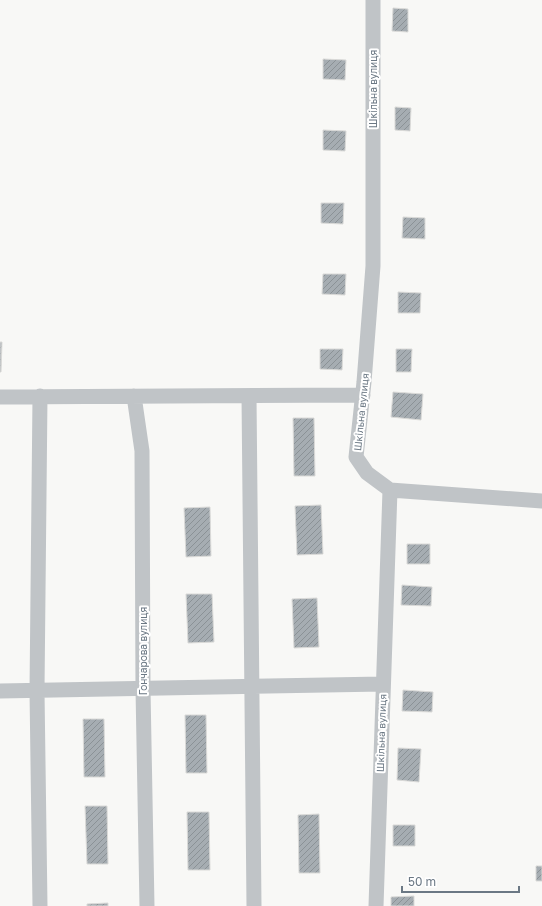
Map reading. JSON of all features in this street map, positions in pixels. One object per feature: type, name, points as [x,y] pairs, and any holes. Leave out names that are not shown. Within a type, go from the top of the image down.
[{"type":"street","name":"Шкільна вулиця","points":[[373,0],[373,266],[363,395],[356,456],[367,473],[390,490],[376,906]]},
{"type":"street","points":[[0,397],[363,395]]},
{"type":"street","points":[[40,396],[37,691],[40,906]]},
{"type":"street","name":"Гончарова вулиця","points":[[134,396],[142,451],[143,689],[147,906]]},
{"type":"street","points":[[249,396],[254,906]]},
{"type":"street","points":[[390,490],[542,501]]},
{"type":"street","points":[[0,691],[383,684]]},
{"type":"building","points":[[393,8],[408,9],[408,32],[392,31]]},
{"type":"building","points":[[323,59],[346,60],[345,80],[323,79]]},
{"type":"building","points":[[395,107],[411,108],[410,131],[395,130]]},
{"type":"building","points":[[323,130],[346,131],[345,151],[323,150]]},
{"type":"building","points":[[321,203],[344,203],[343,224],[321,223]]},
{"type":"building","points":[[403,217],[425,218],[425,239],[402,238]]},
{"type":"building","points":[[323,274],[346,274],[345,295],[322,294]]},
{"type":"building","points":[[398,292],[421,293],[420,313],[398,313]]},
{"type":"building","points":[[0,342],[2,342],[1,372],[0,372]]},
{"type":"building","points":[[320,349],[343,349],[342,370],[320,369]]},
{"type":"building","points":[[396,349],[412,349],[411,372],[396,372]]},
{"type":"building","points":[[393,392],[423,394],[421,420],[391,417]]},
{"type":"building","points":[[293,418],[314,418],[315,476],[294,476]]},
{"type":"building","points":[[321,505],[323,554],[297,555],[295,506]]},
{"type":"building","points":[[210,507],[211,556],[186,557],[184,508]]},
{"type":"building","points":[[407,544],[430,544],[430,564],[407,564]]},
{"type":"building","points":[[402,585],[432,587],[431,606],[401,605]]},
{"type":"building","points":[[186,594],[212,594],[214,642],[188,643]]},
{"type":"building","points":[[317,598],[319,647],[294,648],[292,599]]},
{"type":"building","points":[[403,690],[433,692],[432,712],[402,711]]},
{"type":"building","points":[[185,715],[206,715],[207,773],[186,773]]},
{"type":"building","points":[[83,719],[104,719],[105,777],[84,777]]},
{"type":"building","points":[[398,748],[421,749],[419,782],[397,780]]},
{"type":"building","points":[[85,806],[107,806],[108,864],[87,864]]},
{"type":"building","points":[[187,812],[209,812],[210,870],[188,870]]},
{"type":"building","points":[[319,814],[320,873],[299,873],[298,815]]},
{"type":"building","points":[[393,825],[415,825],[415,846],[393,846]]},
{"type":"building","points":[[536,866],[542,866],[542,881],[536,881]]},
{"type":"building","points":[[414,896],[414,906],[391,906],[391,897]]},
{"type":"building","points":[[108,903],[108,906],[87,906],[87,904]]}]
